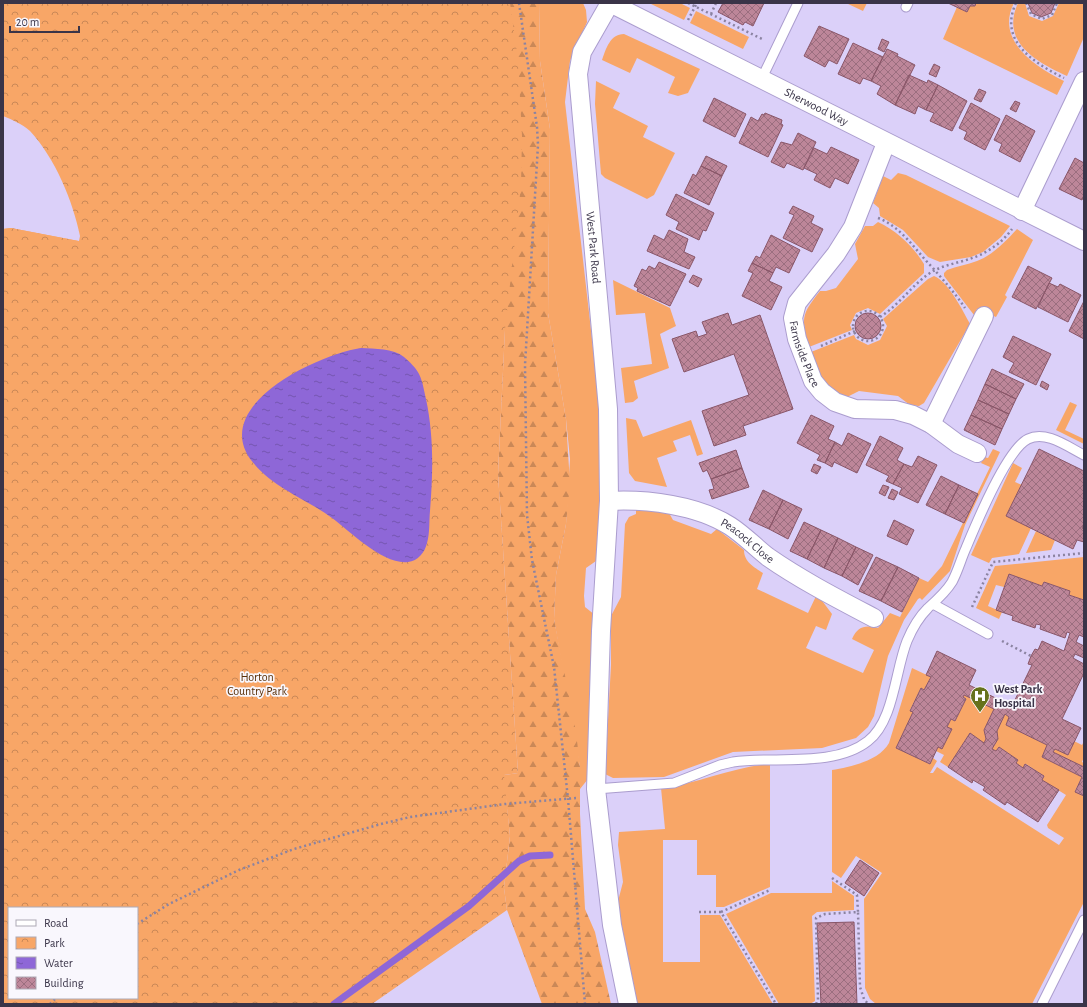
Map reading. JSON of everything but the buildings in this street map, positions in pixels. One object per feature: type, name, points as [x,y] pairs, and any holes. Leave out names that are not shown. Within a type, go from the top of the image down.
[{"type":"street","name":"Sherwood Way","points":[[610,3],[886,143],[1084,241]]},
{"type":"street","name":"West Park Road","points":[[610,3],[582,52],[578,74],[608,409],[609,501],[601,631],[596,789],[612,925],[628,1004]]},
{"type":"street","points":[[1022,211],[1083,84]]},
{"type":"street","name":"Farmside Place","points":[[886,143],[853,228],[836,254],[801,298],[795,308],[794,325],[802,353],[813,381],[822,392],[835,402],[855,408],[904,412],[931,424],[950,439],[977,453]]},
{"type":"street","points":[[931,424],[982,320]]},
{"type":"street","name":"Peacock Close","points":[[609,501],[644,500],[699,513],[725,523],[768,556],[825,592],[874,618]]},
{"type":"lane","points":[[761,80],[798,3]]},
{"type":"lane","points":[[596,789],[674,783],[720,765],[733,762],[824,757],[858,748],[870,740],[882,726],[908,640],[917,622],[946,591],[953,580],[1008,459],[1017,446],[1028,439],[1042,436],[1055,440],[1084,454]]},
{"type":"lane","points":[[933,604],[988,634]]},
{"type":"lane","points":[[1042,1004],[1084,920]]},
{"type":"path","points":[[519,3],[537,126],[538,144],[525,365],[527,515],[532,560],[554,667],[568,799],[585,1004]]},
{"type":"path","points":[[688,3],[777,46]]},
{"type":"path","points":[[695,7],[697,3]]},
{"type":"path","points":[[711,14],[716,3]]},
{"type":"path","points":[[1016,3],[1011,14],[1011,26],[1015,39],[1020,47],[1034,61],[1046,69],[1083,84]]},
{"type":"path","points":[[1026,3],[1031,14],[1042,19],[1052,15],[1057,3]]},
{"type":"path","points":[[880,317],[935,270],[978,257],[989,251],[1010,232],[1022,211]]},
{"type":"path","points":[[860,212],[885,221],[898,230],[952,288],[974,322],[982,320]]},
{"type":"path","points":[[868,310],[880,317],[884,326],[878,337],[868,342],[857,337],[855,331],[853,325],[857,315],[868,310]]},
{"type":"path","points":[[802,353],[855,331]]},
{"type":"path","points":[[965,622],[993,562],[1084,552]]},
{"type":"path","points":[[988,634],[1031,656]]},
{"type":"path","points":[[138,923],[169,904],[208,883],[294,849],[410,817],[505,804],[568,799],[586,795],[596,789]]},
{"type":"path","points":[[832,878],[857,894],[860,987],[864,999],[868,1004]]},
{"type":"path","points":[[700,912],[721,912],[770,890]]},
{"type":"path","points":[[721,912],[776,1004]]},
{"type":"path","points":[[816,1004],[818,1000],[815,920],[818,916],[826,914],[858,912]]},
{"type":"green space","name":"Horton Country Park","points":[[3,3],[510,3],[518,60],[522,136],[521,185],[505,330],[498,474],[518,773],[504,775],[510,836],[504,888],[507,910],[372,1004],[3,1004],[3,229],[11,228],[79,241],[80,236],[68,195],[55,167],[30,131],[17,122],[3,116]]},
{"type":"green space","points":[[393,3],[539,3],[540,61],[550,129],[548,313],[566,419],[570,484],[566,524],[556,575],[554,619],[576,732],[580,767],[580,814],[585,909],[595,932],[611,1004],[542,1004],[507,910],[504,888],[510,836],[506,799],[138,908],[449,783],[518,773],[498,474],[505,330],[3,229],[11,228],[104,246]]},
{"type":"green space","points":[[539,3],[583,3],[586,10],[587,22],[570,61],[565,102],[600,409],[601,497],[597,555],[596,561],[586,568],[584,596],[585,607],[595,615],[588,779],[580,789],[580,767],[554,619],[556,575],[566,524],[570,459],[566,419],[548,313],[550,129],[540,61]]},
{"type":"green space","points":[[649,3],[680,3],[690,8],[684,20]]},
{"type":"green space","points":[[846,3],[867,3],[863,11]]},
{"type":"green space","points":[[976,3],[1014,3],[1010,16],[1010,29],[1014,40],[1021,51],[1030,60],[1064,81],[1057,95],[943,39],[957,7],[967,12],[970,6],[975,6]]},
{"type":"green space","points":[[1018,3],[1025,3],[1029,16],[1042,21],[1053,16],[1059,3],[1084,3],[1084,37],[1067,76],[1033,57],[1017,40],[1014,29],[1014,17]]},
{"type":"green space","points":[[696,11],[749,37],[743,49],[690,23]]},
{"type":"green space","points":[[624,34],[700,69],[688,93],[678,96],[668,93],[675,77],[637,58],[630,73],[602,60],[612,39]]},
{"type":"green space","points":[[596,81],[620,93],[613,108],[648,126],[643,137],[675,153],[654,195],[647,199],[605,178],[601,174],[595,104]]},
{"type":"green space","points":[[898,173],[906,175],[1010,226],[1001,237],[983,252],[971,257],[940,262],[928,257],[903,230],[880,216],[879,208],[873,203],[883,176],[891,180]]},
{"type":"green space","points":[[878,222],[898,234],[910,245],[924,264],[924,273],[880,314],[868,308],[856,313],[850,325],[852,330],[809,347],[804,317],[809,306],[820,291],[836,288],[858,259],[855,244],[865,226],[873,226]]},
{"type":"green space","points":[[1017,229],[1033,240],[1005,295],[1007,297],[996,317],[977,309],[974,315],[944,276],[944,273],[954,267],[973,262],[988,255],[1004,243]]},
{"type":"green space","points":[[934,276],[945,284],[950,290],[970,324],[924,403],[919,406],[910,405],[898,396],[859,391],[847,397],[833,390],[827,385],[817,368],[811,352],[854,335],[856,339],[868,345],[880,340],[887,326],[883,319],[928,279]]},
{"type":"green space","points":[[613,280],[670,308],[676,326],[660,334],[669,368],[634,381],[638,398],[633,402],[625,403],[621,368],[652,364],[645,313],[616,315]]},
{"type":"green space","points":[[1070,402],[1077,405],[1065,430],[1084,439],[1084,444],[1056,430]]},
{"type":"green space","points":[[626,418],[636,420],[643,437],[691,420],[703,454],[697,456],[690,435],[673,441],[677,451],[657,458],[667,487],[635,481],[629,473]]},
{"type":"green space","points":[[993,449],[1000,452],[965,525],[950,571],[922,600],[920,598],[918,599],[904,620],[888,656],[874,716],[868,727],[856,738],[822,748],[733,752],[664,777],[613,778],[605,774],[611,665],[611,616],[621,597],[625,524],[629,517],[636,514],[636,506],[669,513],[673,520],[711,534],[717,529],[744,550],[744,554],[748,561],[763,573],[757,589],[808,613],[817,594],[832,614],[826,630],[816,626],[806,648],[863,673],[874,650],[852,639],[854,635],[859,629],[862,628],[878,628],[890,613],[900,617],[919,578],[928,582],[942,566],[990,467],[981,463],[984,457],[988,458]]},
{"type":"green space","points":[[1013,463],[1022,468],[1015,482],[1022,485],[1031,528],[1019,554],[992,558],[989,563],[971,555]]},
{"type":"green space","points":[[1036,531],[1055,540],[1051,550],[1026,553]]},
{"type":"green space","points":[[1084,557],[1084,600],[1069,595],[1070,591],[1044,582],[1042,586],[1009,574],[1004,587],[996,585],[988,606],[1002,612],[999,619],[976,608],[995,566]]},
{"type":"green space","points":[[912,668],[931,677],[924,690],[921,688],[910,710],[913,712],[896,748],[930,764],[933,758],[937,761],[930,773],[933,773],[937,767],[1059,845],[1064,838],[1048,828],[1047,825],[1066,795],[1042,780],[1044,776],[1026,764],[1023,768],[1016,763],[1018,760],[999,747],[996,751],[992,749],[998,739],[997,731],[1005,714],[1009,717],[1006,725],[1047,745],[1042,757],[1082,777],[1075,791],[1084,796],[1084,902],[1032,1004],[876,1004],[870,999],[865,988],[864,899],[882,873],[856,856],[841,878],[832,872],[832,770],[871,759],[889,743]]},
{"type":"green space","points":[[964,695],[994,709],[984,730],[986,739],[984,743],[970,733],[948,767],[940,762],[944,755],[936,751],[951,719],[955,721],[966,699],[963,697]]},
{"type":"green space","points":[[1074,741],[1082,745],[1084,741],[1084,757],[1082,762],[1084,763],[1084,767],[1053,752],[1055,749],[1068,755]]},
{"type":"green space","points":[[770,764],[770,887],[724,907],[716,907],[716,875],[697,875],[697,840],[663,840],[663,962],[700,962],[700,915],[720,915],[773,1004],[632,1004],[617,905],[623,882],[618,845],[619,832],[665,829],[661,788],[688,783],[742,768]]},
{"type":"green space","points":[[832,881],[854,896],[854,910],[817,912],[812,916],[815,1001],[810,1004],[779,1004],[726,914],[771,893],[832,893]]},
{"type":"water","points":[[361,348],[395,352],[404,357],[416,370],[420,377],[429,413],[432,483],[428,539],[425,550],[420,556],[415,560],[408,562],[398,562],[378,553],[322,511],[289,492],[269,478],[259,470],[251,460],[242,439],[245,420],[257,402],[275,385],[297,371],[321,360],[343,352]]},
{"type":"waterway","points":[[334,1004],[469,906],[519,861],[530,856],[550,855]]},
{"type":"place","name":"West Park Hospital","points":[[980,713]]}]
